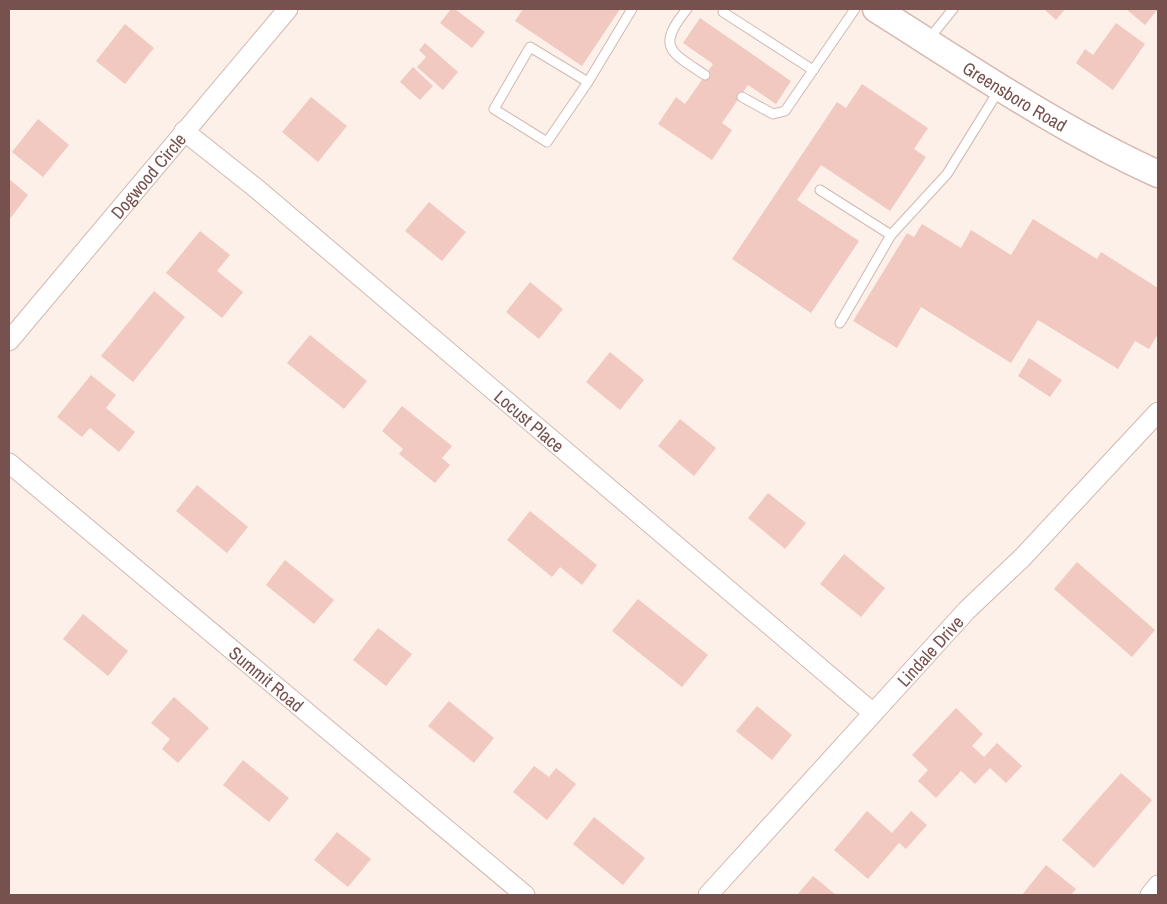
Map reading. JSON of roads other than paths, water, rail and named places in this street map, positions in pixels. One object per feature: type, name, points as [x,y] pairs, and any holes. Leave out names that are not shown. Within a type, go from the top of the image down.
[{"type":"main road","name":"Greensboro Road","points":[[876,9],[1112,153],[1158,174]]},
{"type":"street","name":"Dogwood Circle","points":[[9,341],[288,9]]},
{"type":"street","name":"Locust Place","points":[[184,131],[257,189],[873,713]]},
{"type":"street","name":"Lindale Drive","points":[[708,895],[967,610],[1022,558],[1158,412]]},
{"type":"street","name":"Summit Road","points":[[9,462],[525,895]]},
{"type":"street","points":[[1150,895],[1158,885]]},
{"type":"lane","points":[[588,82],[530,47],[494,109],[548,142],[588,82],[632,9]]},
{"type":"lane","points":[[687,9],[669,38],[669,48],[679,58],[705,75]]},
{"type":"lane","points":[[742,98],[773,114],[786,111],[856,9]]},
{"type":"lane","points":[[928,41],[953,9]]},
{"type":"lane","points":[[722,10],[813,70]]},
{"type":"lane","points":[[840,323],[891,235],[947,174],[1001,87]]},
{"type":"lane","points":[[820,190],[891,235]]}]
